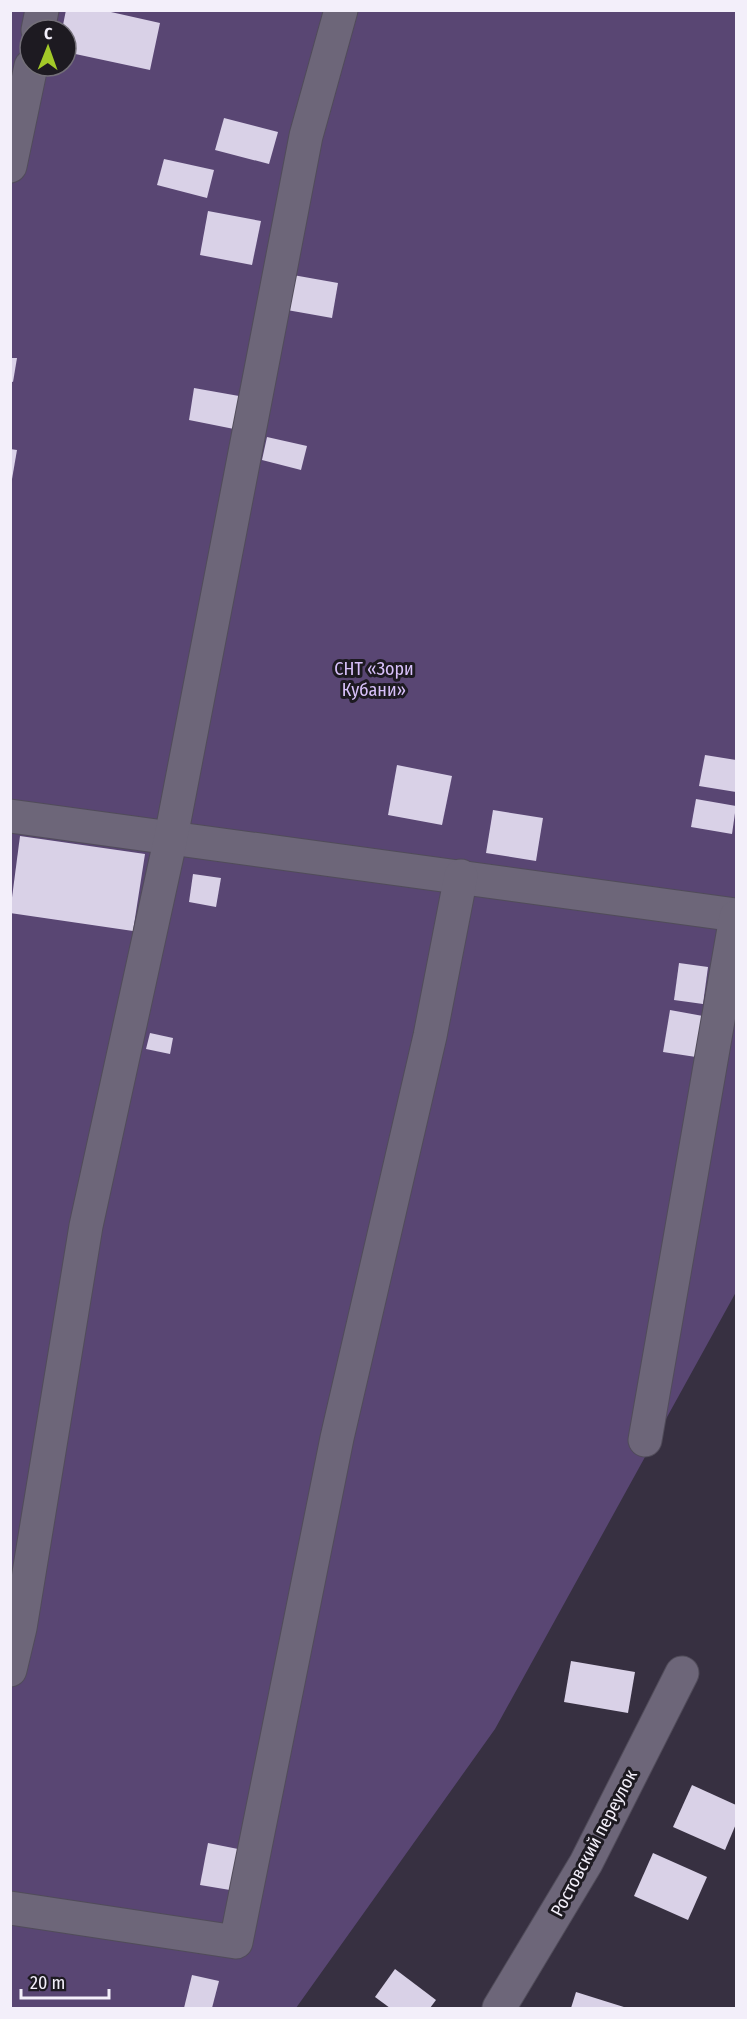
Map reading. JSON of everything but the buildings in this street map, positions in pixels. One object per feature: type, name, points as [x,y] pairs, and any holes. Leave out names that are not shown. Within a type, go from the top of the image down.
[{"type":"street","points":[[10,1670],[86,1226],[171,837],[306,136],[341,10]]},
{"type":"street","points":[[10,166],[28,78]]},
{"type":"street","points":[[10,816],[461,876],[736,916],[645,1440]]},
{"type":"street","points":[[10,1908],[236,1942],[337,1438],[430,1036],[461,876]]},
{"type":"street","name":"Ростовский переулок","points":[[499,2008],[586,1863],[682,1673]]},
{"type":"green space","name":"СНТ «Зори Кубани»","points":[[11,11],[736,11],[736,1292],[495,1729],[296,2008],[11,2008]]}]
